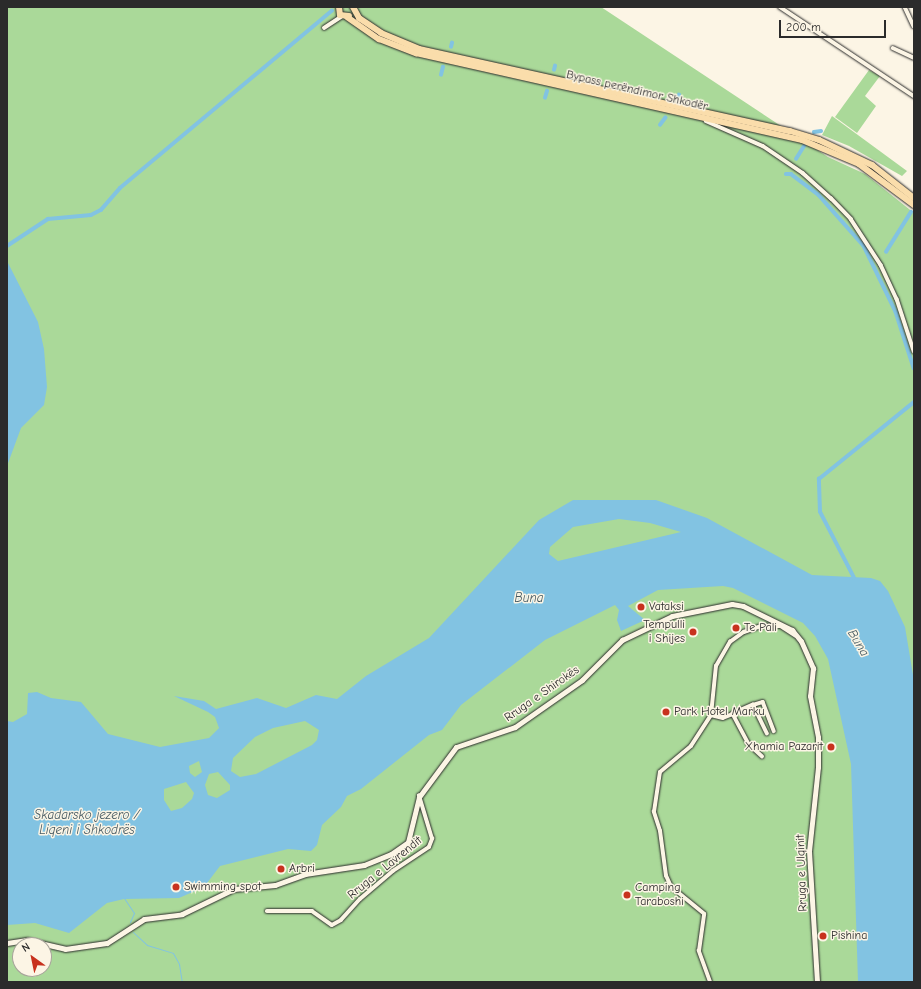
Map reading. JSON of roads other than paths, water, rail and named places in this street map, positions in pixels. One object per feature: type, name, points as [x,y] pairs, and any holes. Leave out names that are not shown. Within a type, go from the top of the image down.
[{"type":"highway","name":"Bypass perëndimor Shkodër","points":[[338,8],[345,17],[379,39],[416,53],[786,135],[824,148],[876,174],[914,205]]},
{"type":"highway","name":"Bypass perëndimor Shkodër","points":[[345,17],[353,8],[381,33],[420,48],[814,138],[872,165],[914,198]]},
{"type":"main road","name":"Rruga e Shirokës","points":[[7,943],[27,940],[70,949],[107,943],[144,919],[182,914],[234,890],[276,885],[305,874],[370,863],[396,852],[408,842],[419,796],[456,747],[515,727],[582,680],[619,642],[670,617],[711,606],[736,605],[784,625],[798,636],[813,668],[810,696],[818,740]]},
{"type":"main road","name":"Rruga e Ulqinit","points":[[817,982],[809,851],[818,740]]},
{"type":"street","points":[[780,7],[914,96]]},
{"type":"street","points":[[905,7],[914,26]]},
{"type":"street","points":[[324,28],[335,18],[338,8]]},
{"type":"street","points":[[335,18],[345,17]]},
{"type":"street","points":[[893,48],[914,58]]},
{"type":"street","points":[[688,114],[763,146],[803,173],[831,198],[850,219],[881,265],[899,306],[914,351]]},
{"type":"street","points":[[710,982],[698,951],[704,914],[668,883],[654,812],[662,768],[691,746],[712,715],[716,666],[730,642],[744,632],[761,626],[778,626],[798,636]]},
{"type":"street","points":[[712,715],[723,718],[763,702],[774,731]]},
{"type":"street","points":[[753,705],[767,734]]},
{"type":"street","points":[[733,714],[749,744],[762,756]]},
{"type":"street","name":"Rruga e Lavrendit","points":[[267,911],[312,911],[332,925],[341,920],[360,899],[393,871],[429,847],[432,839],[419,796]]},
{"type":"water","points":[[7,261],[38,322],[44,349],[47,387],[44,405],[21,428],[7,466]]},
{"type":"water","points":[[573,500],[656,500],[707,518],[812,575],[871,578],[880,581],[888,591],[905,627],[914,681],[914,982],[858,982],[851,764],[828,659],[815,636],[803,623],[733,588],[723,586],[658,590],[628,606],[645,620],[621,631],[617,620],[619,610],[615,605],[545,640],[461,705],[442,730],[429,735],[361,789],[347,796],[341,807],[322,825],[317,845],[311,851],[288,849],[220,866],[204,887],[179,898],[124,899],[107,903],[69,933],[35,923],[7,925],[7,721],[13,722],[27,714],[28,693],[37,692],[51,698],[81,702],[108,734],[160,747],[209,738],[219,728],[215,717],[208,712],[174,696],[204,701],[216,709],[257,698],[286,708],[316,695],[337,699],[366,676],[429,638],[539,520]],"holes":[[[619,519],[650,523],[681,532],[558,561],[549,554],[550,547],[573,527]],[[305,721],[319,730],[317,740],[312,745],[256,774],[240,777],[231,771],[233,758],[255,737],[273,728]],[[199,761],[202,772],[195,777],[190,773],[189,766]],[[218,772],[230,785],[230,790],[217,798],[208,795],[205,785],[209,774]],[[186,782],[194,793],[192,799],[182,808],[171,811],[164,800],[164,789]]]},
{"type":"waterway","points":[[7,246],[48,219],[91,215],[101,210],[120,188],[332,11]]},
{"type":"waterway","points":[[451,47],[452,43]]},
{"type":"waterway","points":[[554,70],[555,66]]},
{"type":"waterway","points":[[441,75],[443,67]]},
{"type":"waterway","points":[[545,98],[547,91]]},
{"type":"waterway","points":[[678,99],[679,95]]},
{"type":"waterway","points":[[660,125],[665,118]]},
{"type":"waterway","points":[[814,132],[821,131]]},
{"type":"waterway","points":[[796,159],[804,146]]},
{"type":"waterway","points":[[786,174],[791,174],[818,194],[864,246],[896,312],[914,368]]},
{"type":"waterway","points":[[886,252],[911,212]]},
{"type":"waterway","points":[[854,578],[820,512],[819,479],[914,402]]},
{"type":"waterway","points":[[124,898],[134,913],[130,922]]},
{"type":"waterway","points":[[133,932],[147,945],[173,953],[179,964],[182,982]]},
{"type":"place","name":"Vataksi","points":[[641,607]]},
{"type":"place","name":"Te Pali","points":[[736,628]]},
{"type":"place","name":"Tempulli i Shijes","points":[[693,632]]},
{"type":"place","name":"Park Hotel Marku","points":[[666,712]]},
{"type":"place","name":"Xhamia Pazarit","points":[[831,747]]},
{"type":"place","name":"Arbri","points":[[281,869]]},
{"type":"place","name":"Swimming spot","points":[[176,887]]},
{"type":"place","name":"Camping Taraboshi","points":[[627,895]]},
{"type":"place","name":"Pishina","points":[[823,936]]},
{"type":"water label","name":"Buna","points":[[529,598]]},
{"type":"water label","name":"Buna","points":[[858,643]]},
{"type":"water label","name":"Skadarsko jezero / Liqeni i Shkodrës","points":[[87,824]]}]
